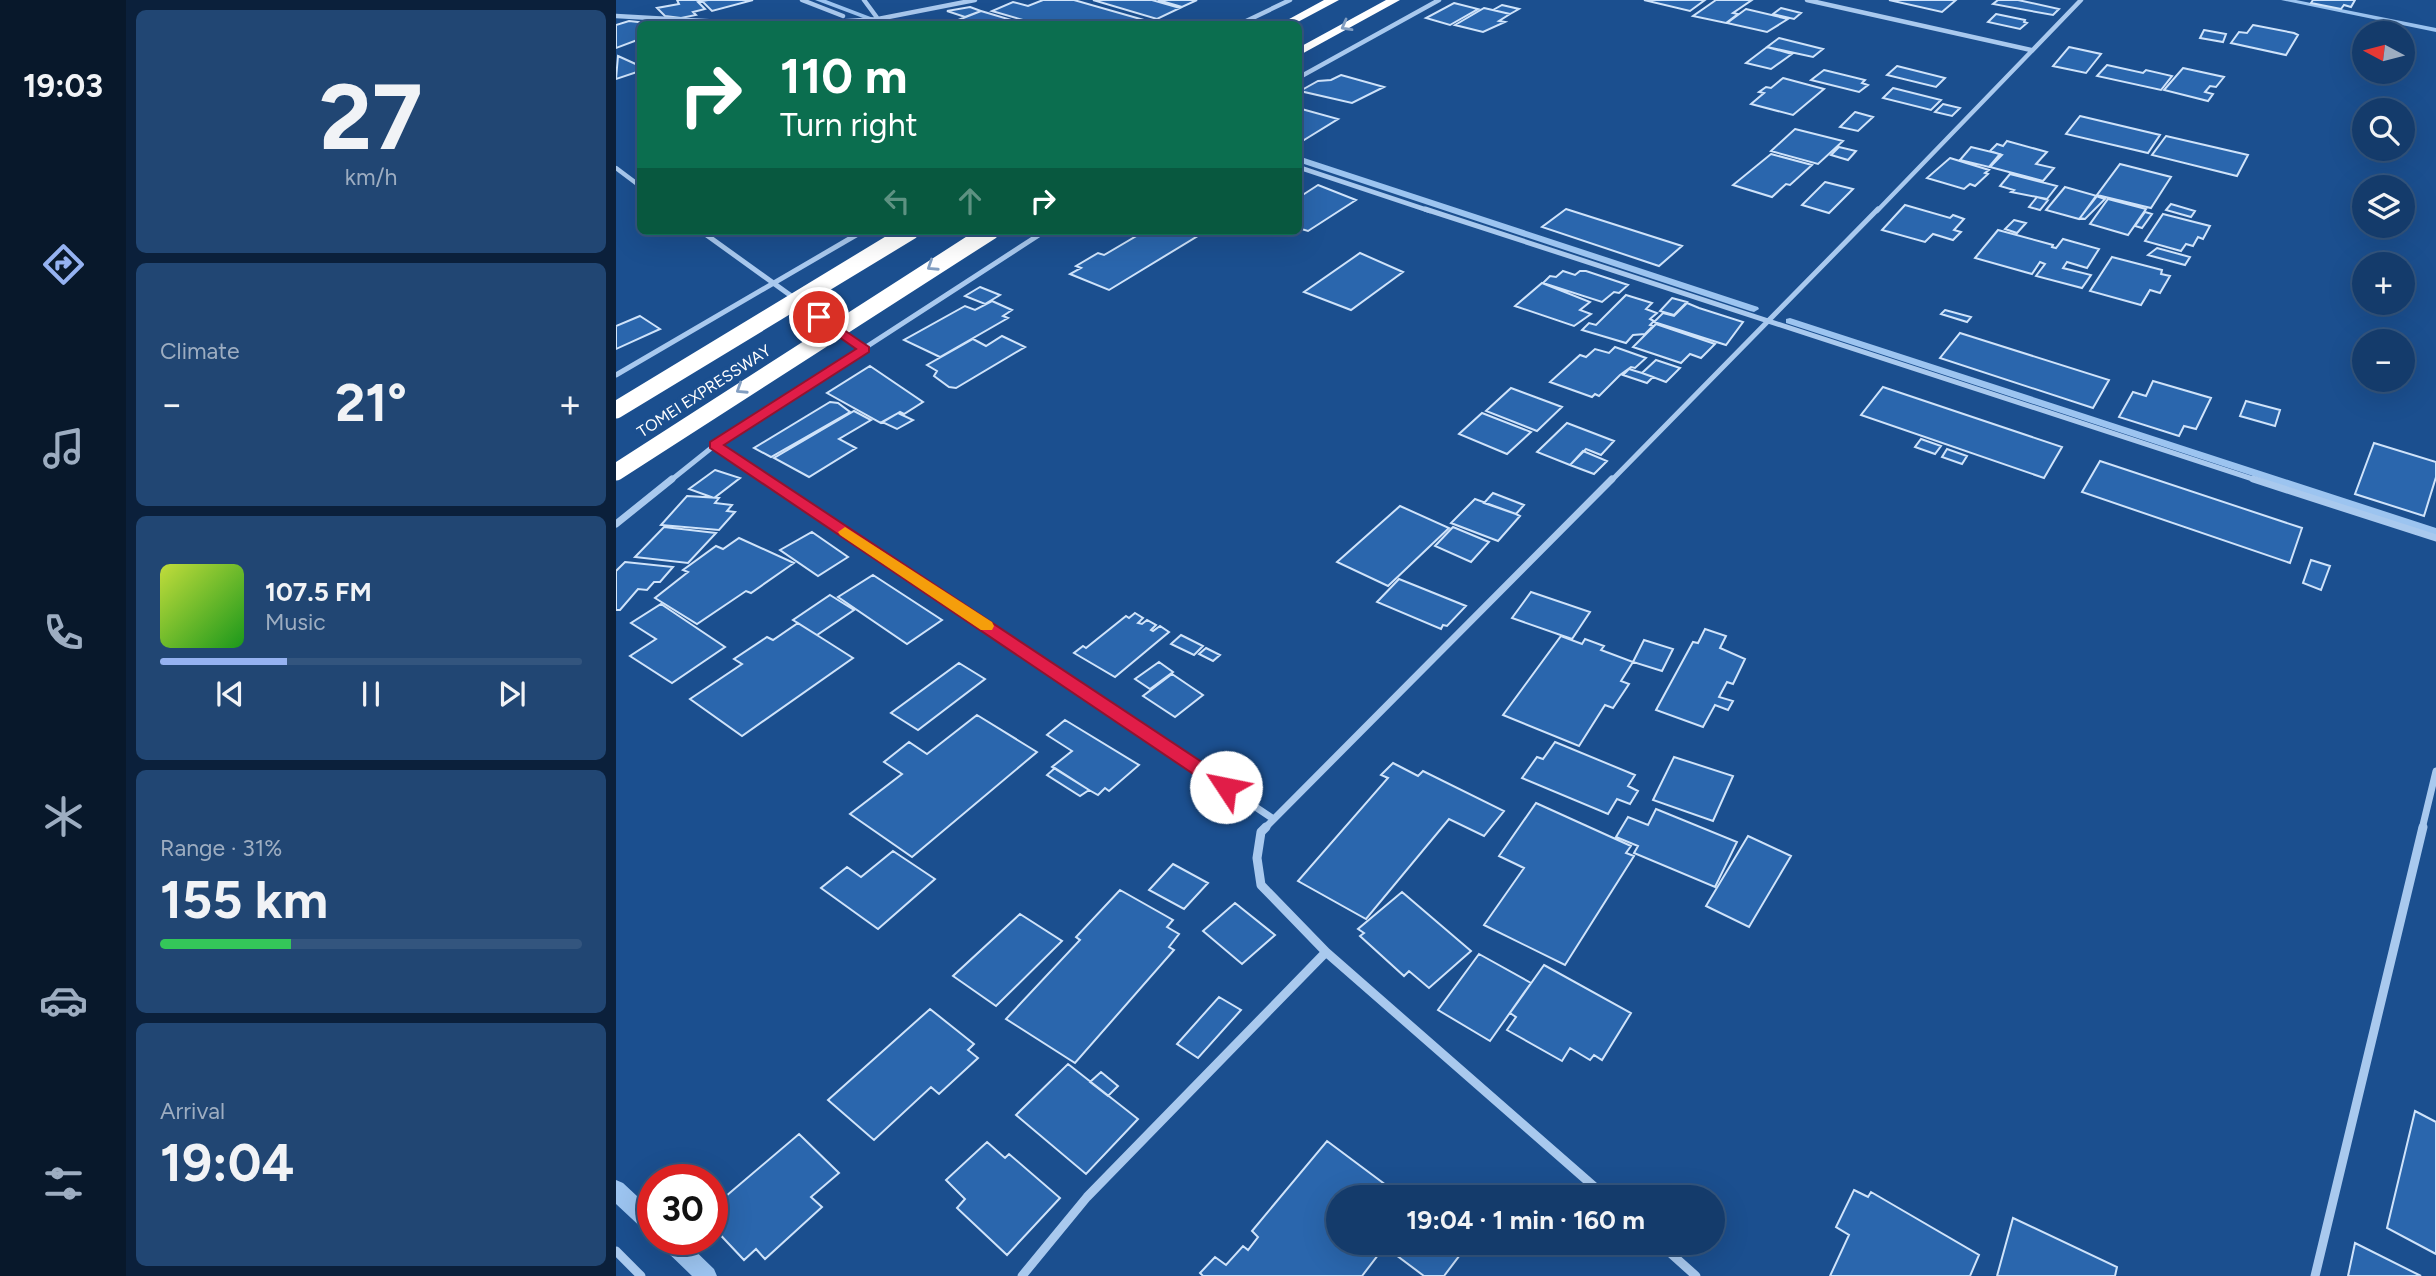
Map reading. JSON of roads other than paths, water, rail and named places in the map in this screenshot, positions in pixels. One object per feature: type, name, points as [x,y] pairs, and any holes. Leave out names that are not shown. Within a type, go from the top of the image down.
[{"type":"highway","points":[[1292,21],[1333,0]]},
{"type":"highway","points":[[1302,51],[1394,0]]},
{"type":"highway","name":"TOMEI EXPRESSWAY","points":[[616,410],[904,235]]},
{"type":"highway","name":"TOMEI EXPRESSWAY","points":[[616,472],[985,235]]},
{"type":"street","points":[[803,0],[843,16]]},
{"type":"street","points":[[864,0],[878,19]]},
{"type":"street","points":[[848,21],[878,19],[975,0]]},
{"type":"street","points":[[1246,21],[1290,0]]},
{"type":"street","points":[[1302,76],[1439,0]]},
{"type":"street","points":[[1807,0],[2031,50]]},
{"type":"street","points":[[1592,1185],[1326,952],[1261,885],[1257,858],[1261,832],[1272,818],[1768,324],[2081,0]]},
{"type":"street","points":[[616,16],[705,21]]},
{"type":"street","points":[[616,168],[637,184]]},
{"type":"street","points":[[1302,168],[1768,324],[2436,538]]},
{"type":"street","points":[[706,235],[865,349]]},
{"type":"street","points":[[616,375],[856,235]]},
{"type":"street","points":[[616,524],[715,445],[1039,235]]},
{"type":"street","points":[[715,445],[1272,818]]},
{"type":"street","points":[[2315,1276],[2436,771]]},
{"type":"street","points":[[1023,1276],[1087,1197],[1326,952]]},
{"type":"street","points":[[616,1251],[641,1276]]},
{"type":"street","points":[[1673,1255],[1696,1276]]},
{"type":"waterway","points":[[819,0],[877,21]]},
{"type":"waterway","points":[[2285,0],[2436,30]]},
{"type":"waterway","points":[[1302,160],[1754,309]]},
{"type":"waterway","points":[[1790,321],[2436,532]]},
{"type":"waterway","points":[[616,1190],[637,1210]]},
{"type":"waterway","points":[[685,1255],[707,1276]]}]
